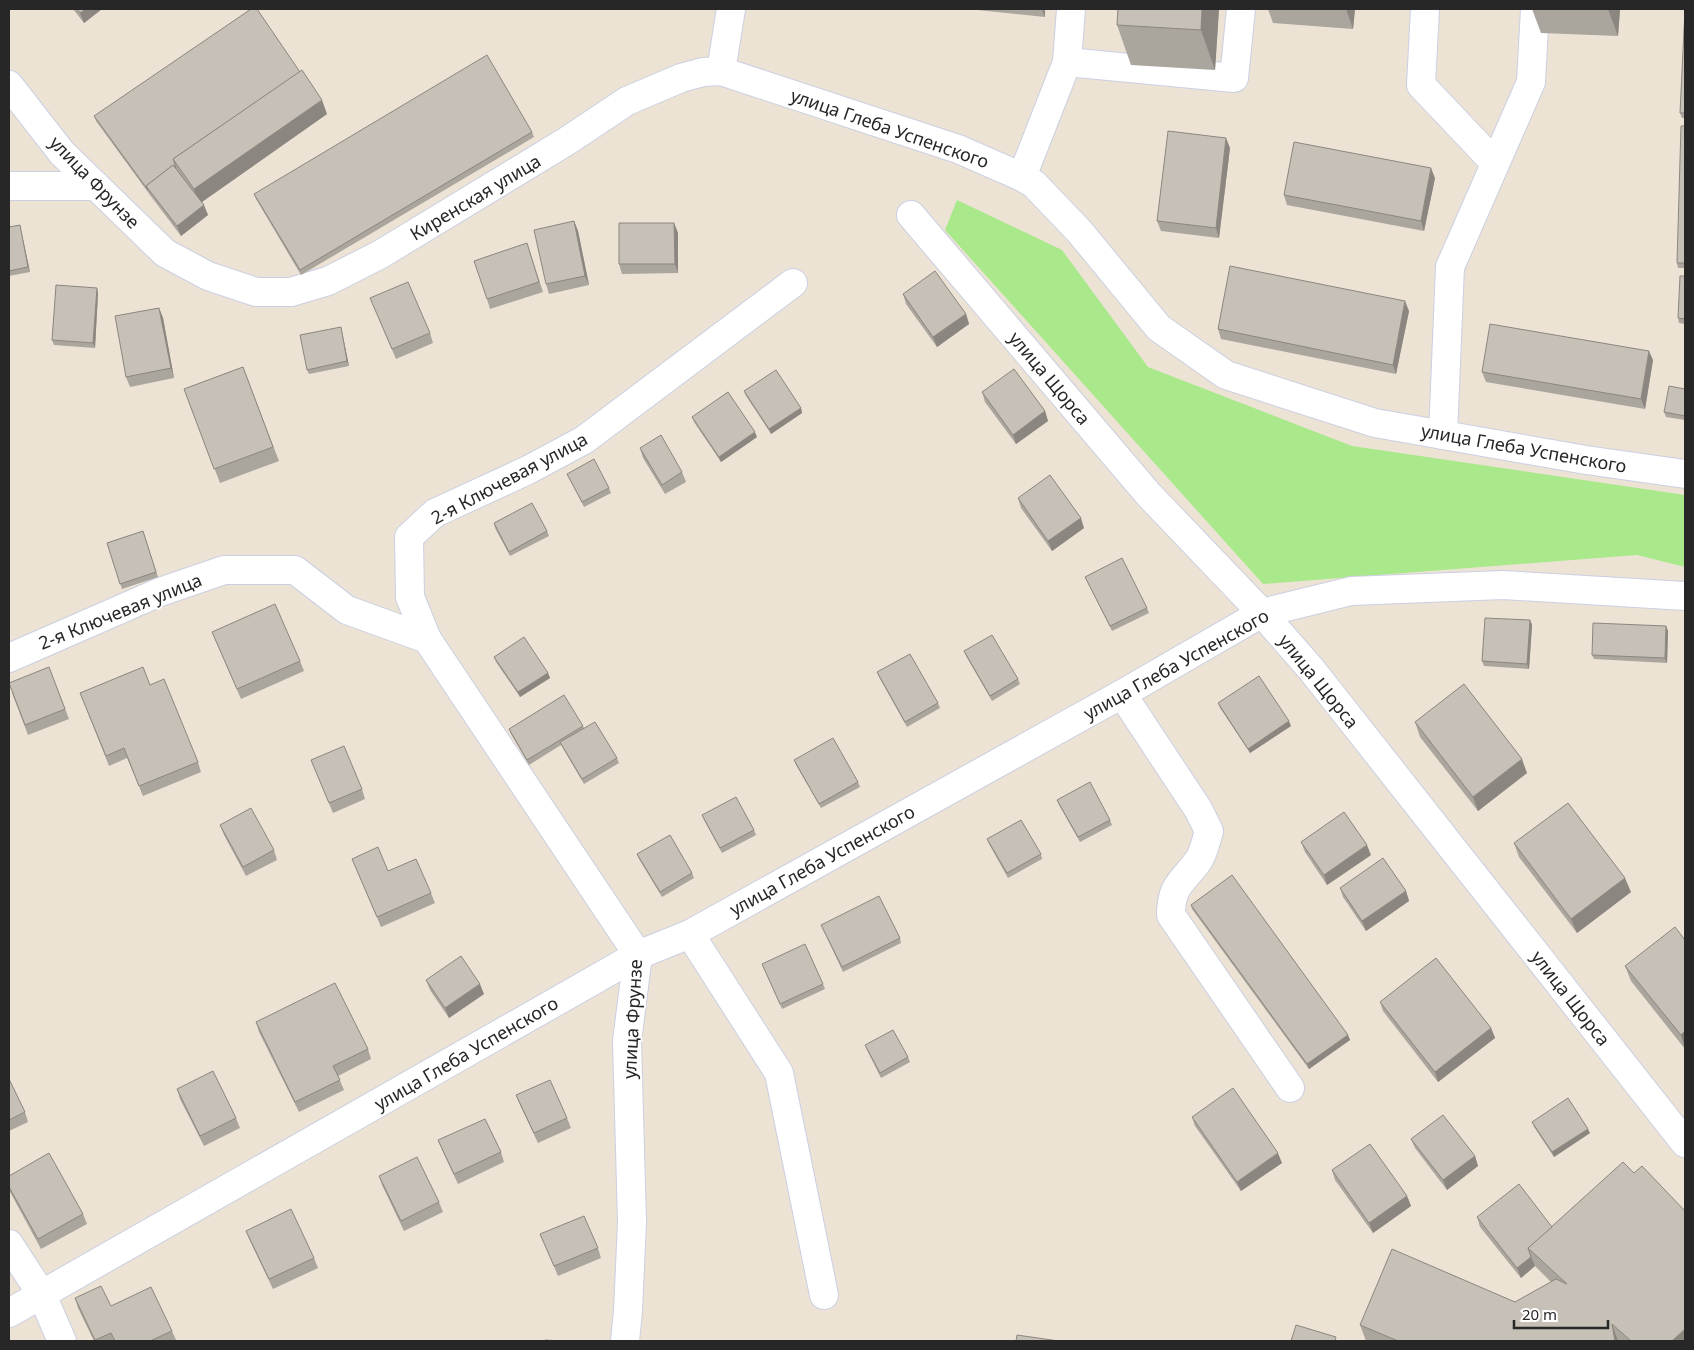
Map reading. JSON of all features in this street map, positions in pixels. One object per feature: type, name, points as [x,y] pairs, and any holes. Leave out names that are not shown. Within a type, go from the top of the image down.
[{"type":"street","points":[[720,71],[731,9]]},
{"type":"street","points":[[1022,177],[1066,62],[1072,9]]},
{"type":"street","points":[[1066,62],[1234,78],[1241,9]]},
{"type":"street","points":[[1425,9],[1421,85],[1496,163]]},
{"type":"street","points":[[1443,435],[1450,267],[1531,82],[1535,9]]},
{"type":"street","name":"улица Глеба Успенского","points":[[720,71],[958,149],[1034,184],[1079,231],[1159,328],[1226,375],[1375,423],[1586,460],[1685,474]]},
{"type":"street","name":"Киренская улица","points":[[165,253],[208,276],[256,292],[291,292],[328,281],[382,254],[567,141],[628,101],[680,78],[703,72],[720,71]]},
{"type":"street","name":"улица Фрунзе","points":[[9,85],[62,153],[165,253]]},
{"type":"street","points":[[9,186],[96,186]]},
{"type":"street","name":"улица Щорса","points":[[910,215],[1149,495],[1262,613],[1317,676],[1685,1143]]},
{"type":"street","name":"2-я Ключевая улица","points":[[427,639],[410,597],[409,537],[435,513],[528,470],[584,440],[793,284]]},
{"type":"street","name":"2-я Ключевая улица","points":[[9,658],[160,592],[224,570],[295,570],[347,610],[427,639]]},
{"type":"street","name":"улица Глеба Успенского","points":[[9,1313],[638,955],[690,934],[1122,694],[1262,613],[1351,591],[1503,585],[1685,596]]},
{"type":"street","name":"улица Фрунзе","points":[[427,639],[638,955],[627,1041],[632,1222],[628,1311],[624,1341]]},
{"type":"street","points":[[1122,694],[1198,809],[1209,831],[1200,859],[1176,886],[1171,902],[1170,915],[1290,1088]]},
{"type":"street","points":[[690,934],[779,1073],[824,1294]]},
{"type":"street","points":[[9,1244],[42,1295],[62,1341]]},
{"type":"green space","points":[[957,200],[1062,250],[1148,367],[1352,446],[1685,495],[1685,567],[1637,555],[1263,584],[945,230]]},
{"type":"building","points":[[77,9],[86,9],[80,13]]},
{"type":"building","points":[[251,9],[257,9],[300,72],[173,159],[176,168],[173,165],[146,186],[148,190],[94,116]]},
{"type":"building","points":[[1118,9],[1202,9],[1201,30],[1117,25]]},
{"type":"building","points":[[1685,9],[1685,113],[1680,113]]},
{"type":"building","points":[[487,55],[532,132],[300,270],[254,194]]},
{"type":"building","points":[[302,70],[322,100],[194,189],[173,159]]},
{"type":"building","points":[[1681,126],[1685,126],[1685,263],[1677,263]]},
{"type":"building","points":[[1168,131],[1226,138],[1216,228],[1157,221]]},
{"type":"building","points":[[1294,142],[1431,168],[1421,221],[1284,195]]},
{"type":"building","points":[[173,165],[204,205],[177,226],[146,186]]},
{"type":"building","points":[[574,221],[585,276],[546,284],[534,230]]},
{"type":"building","points":[[619,223],[674,223],[675,264],[619,264]]},
{"type":"building","points":[[20,225],[28,267],[9,271],[9,227]]},
{"type":"building","points":[[527,243],[539,282],[487,299],[474,261]]},
{"type":"building","points":[[1230,266],[1405,301],[1393,365],[1218,329]]},
{"type":"building","points":[[935,271],[966,314],[933,337],[903,294]]},
{"type":"building","points":[[1680,276],[1685,276],[1685,319],[1678,318]]},
{"type":"building","points":[[408,282],[430,333],[392,349],[370,298]]},
{"type":"building","points":[[56,285],[97,288],[93,343],[52,340]]},
{"type":"building","points":[[159,308],[171,368],[126,377],[115,316]]},
{"type":"building","points":[[1490,324],[1649,351],[1641,399],[1482,372]]},
{"type":"building","points":[[341,327],[347,361],[307,370],[300,335]]},
{"type":"building","points":[[243,367],[273,447],[214,469],[184,389]]},
{"type":"building","points":[[1014,369],[1045,411],[1013,435],[982,392]]},
{"type":"building","points":[[776,370],[801,408],[769,429],[744,391]]},
{"type":"building","points":[[1669,386],[1685,389],[1685,416],[1664,412]]},
{"type":"building","points":[[728,392],[755,432],[719,457],[692,417]]},
{"type":"building","points":[[661,435],[682,472],[662,485],[640,448]]},
{"type":"building","points":[[594,459],[609,488],[582,502],[567,474]]},
{"type":"building","points":[[1050,475],[1081,518],[1048,541],[1018,498]]},
{"type":"building","points":[[532,503],[547,531],[509,552],[494,523]]},
{"type":"building","points":[[143,531],[156,572],[120,584],[107,543]]},
{"type":"building","points":[[1122,558],[1147,608],[1110,626],[1085,577]]},
{"type":"building","points":[[275,604],[300,661],[237,689],[212,632]]},
{"type":"building","points":[[1485,618],[1530,620],[1527,664],[1482,661]]},
{"type":"building","points":[[1593,623],[1666,626],[1665,658],[1592,655]]},
{"type":"building","points":[[992,635],[1018,679],[990,696],[964,651]]},
{"type":"building","points":[[524,637],[548,673],[518,692],[494,657]]},
{"type":"building","points":[[910,654],[938,703],[905,722],[877,672]]},
{"type":"building","points":[[49,667],[65,709],[25,725],[9,683]]},
{"type":"building","points":[[143,667],[150,685],[164,679],[198,762],[139,786],[124,748],[106,756],[80,693]]},
{"type":"building","points":[[1259,676],[1289,721],[1248,749],[1218,703]]},
{"type":"building","points":[[1464,684],[1522,759],[1473,797],[1415,722]]},
{"type":"building","points":[[564,695],[583,726],[527,760],[509,729]]},
{"type":"building","points":[[595,722],[617,758],[582,779],[560,742]]},
{"type":"building","points":[[833,738],[858,782],[819,804],[794,760]]},
{"type":"building","points":[[344,746],[362,789],[329,803],[311,760]]},
{"type":"building","points":[[1090,782],[1110,820],[1078,837],[1057,800]]},
{"type":"building","points":[[736,797],[754,830],[720,848],[702,815]]},
{"type":"building","points":[[1568,803],[1625,878],[1571,919],[1514,843]]},
{"type":"building","points":[[251,808],[274,850],[243,867],[220,825]]},
{"type":"building","points":[[1344,812],[1367,845],[1324,875],[1301,842]]},
{"type":"building","points":[[1021,820],[1041,854],[1007,873],[987,839]]},
{"type":"building","points":[[670,835],[692,873],[660,892],[637,854]]},
{"type":"building","points":[[378,847],[388,871],[416,859],[431,893],[377,917],[352,859]]},
{"type":"building","points":[[1383,858],[1406,891],[1362,921],[1340,888]]},
{"type":"building","points":[[1232,875],[1348,1035],[1307,1064],[1191,905]]},
{"type":"building","points":[[879,896],[900,938],[842,967],[821,925]]},
{"type":"building","points":[[1675,927],[1685,940],[1685,1031],[1681,1035],[1625,966]]},
{"type":"building","points":[[805,944],[823,984],[780,1004],[762,964]]},
{"type":"building","points":[[461,956],[480,984],[445,1008],[426,980]]},
{"type":"building","points":[[1436,958],[1491,1028],[1435,1072],[1380,1002]]},
{"type":"building","points":[[335,983],[368,1049],[333,1066],[340,1080],[295,1102],[256,1022]]},
{"type":"building","points":[[893,1030],[908,1057],[880,1073],[865,1045]]},
{"type":"building","points":[[213,1071],[236,1118],[200,1136],[177,1089]]},
{"type":"building","points":[[9,1079],[25,1112],[9,1120]]},
{"type":"building","points":[[550,1080],[567,1118],[534,1133],[516,1095]]},
{"type":"building","points":[[1233,1088],[1278,1153],[1237,1182],[1192,1117]]},
{"type":"building","points":[[1568,1098],[1588,1129],[1552,1152],[1532,1122]]},
{"type":"building","points":[[1443,1115],[1475,1156],[1443,1180],[1411,1139]]},
{"type":"building","points":[[485,1119],[501,1152],[454,1174],[438,1140]]},
{"type":"building","points":[[1370,1144],[1407,1196],[1369,1223],[1332,1170]]},
{"type":"building","points":[[49,1153],[83,1214],[38,1239],[9,1187],[9,1176]]},
{"type":"building","points":[[417,1157],[439,1202],[401,1221],[379,1176]]},
{"type":"building","points":[[1623,1162],[1634,1173],[1642,1166],[1685,1211],[1685,1329],[1672,1341],[1631,1341],[1612,1324],[1615,1341],[1398,1341],[1360,1325],[1392,1249],[1515,1302],[1556,1279],[1567,1284],[1528,1248]]},
{"type":"building","points":[[1519,1184],[1552,1227],[1528,1248],[1531,1257],[1517,1268],[1477,1217]]},
{"type":"building","points":[[291,1209],[314,1258],[269,1279],[246,1231]]},
{"type":"building","points":[[584,1216],[598,1248],[554,1266],[540,1234]]},
{"type":"building","points":[[101,1286],[111,1306],[151,1287],[172,1331],[150,1341],[115,1341],[111,1333],[95,1340],[75,1298]]},
{"type":"building","points":[[1296,1325],[1336,1337],[1335,1341],[1291,1341]]},
{"type":"building","points":[[1017,1335],[1059,1341],[1016,1341]]}]
